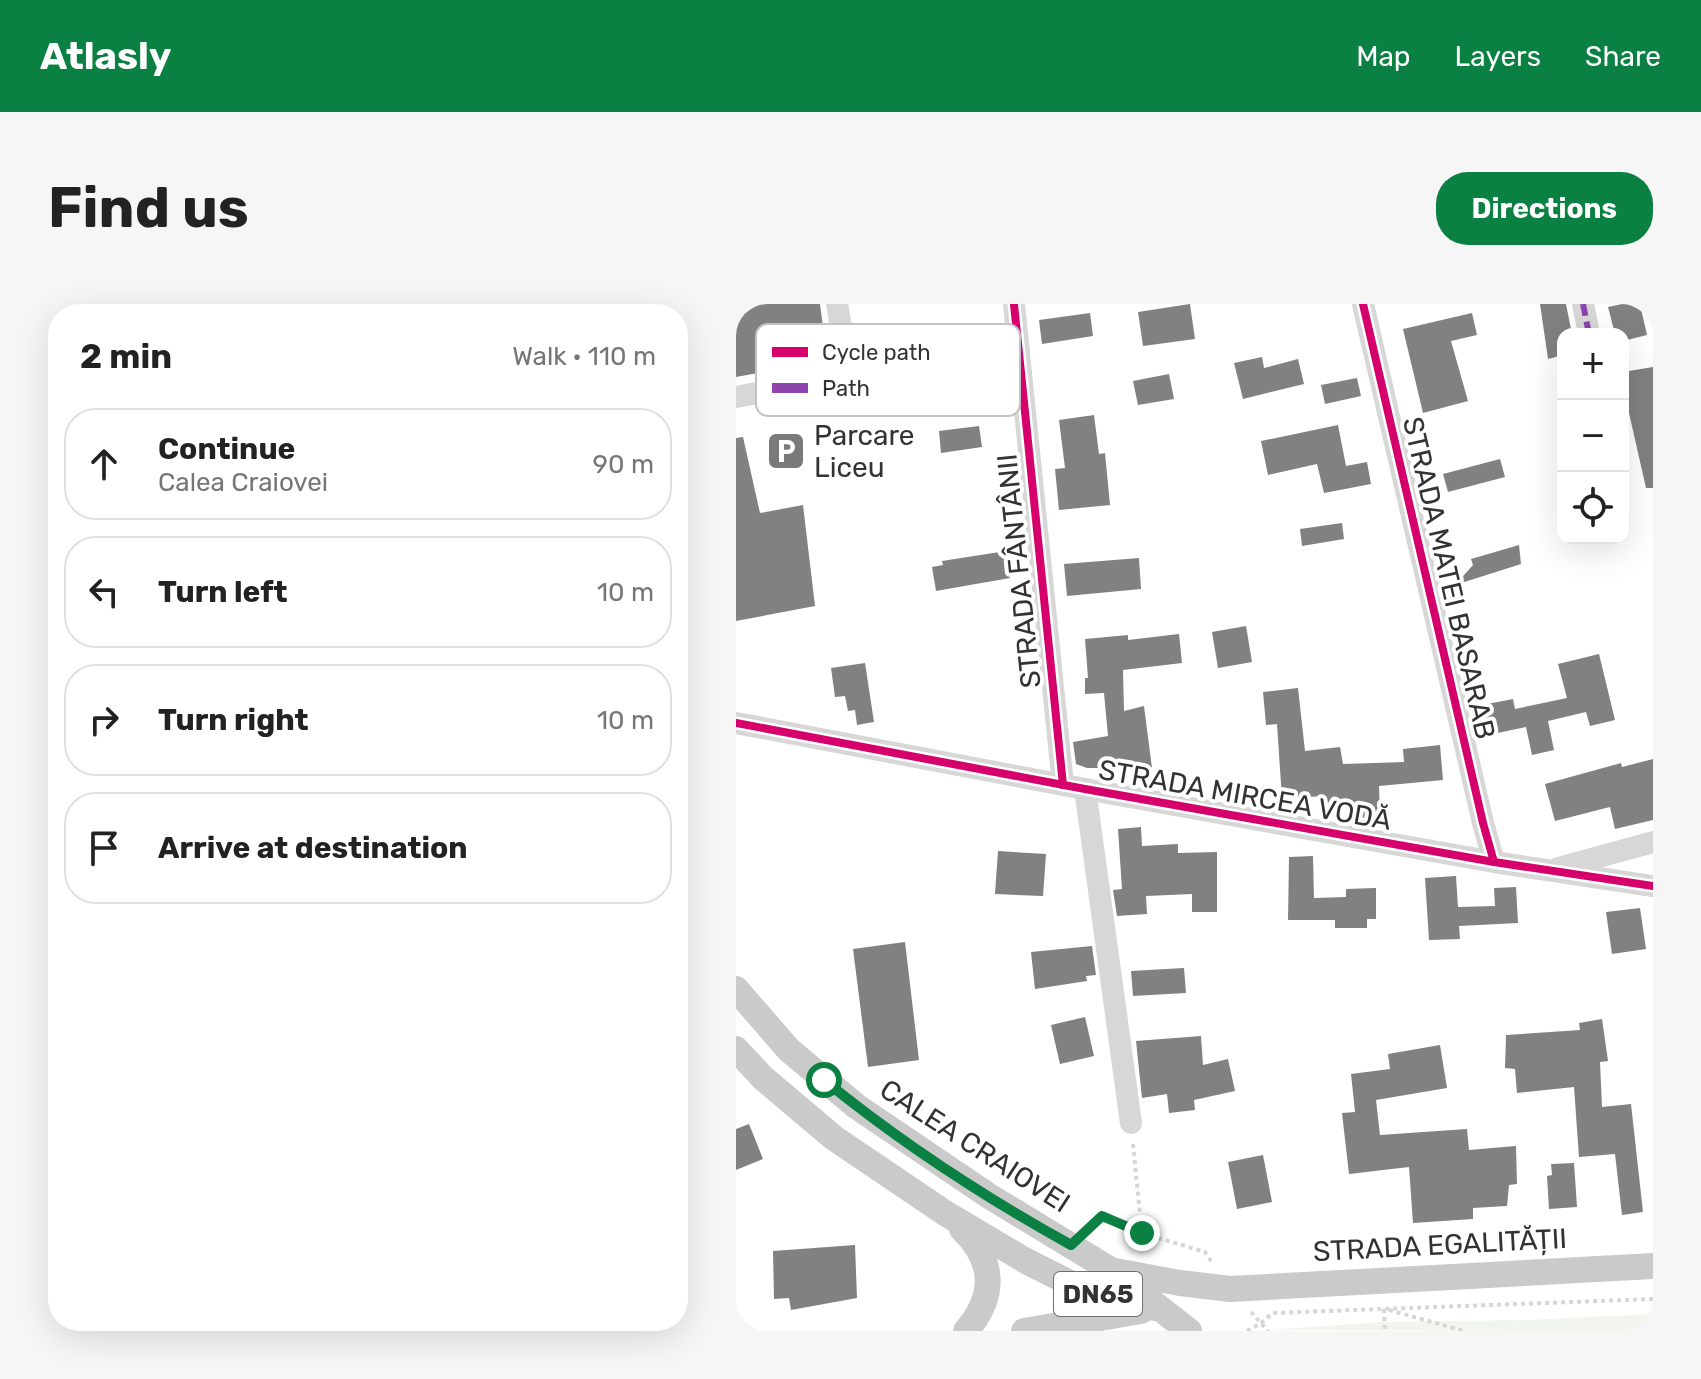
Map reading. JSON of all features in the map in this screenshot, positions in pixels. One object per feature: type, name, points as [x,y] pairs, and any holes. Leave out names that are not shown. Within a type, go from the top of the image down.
[{"type":"main road","name":"CALEA CRAIOVEI","points":[[736,989],[789,1050],[856,1106],[1011,1210],[1111,1270],[1189,1331]]},
{"type":"main road","name":"DN65","points":[[736,1049],[763,1078],[823,1130],[945,1213],[1026,1261],[1074,1285],[1116,1300],[1158,1308],[1230,1289]]},
{"type":"main road","points":[[945,1213],[973,1241],[983,1255],[988,1271],[983,1305],[966,1331]]},
{"type":"main road","name":"STRADA EGALITĂȚII","points":[[1230,1289],[1653,1266]]},
{"type":"main road","name":"DN65","points":[[1111,1270],[1230,1289]]},
{"type":"main road","points":[[1024,1331],[1158,1308]]},
{"type":"street","points":[[837,304],[840,324]]},
{"type":"street","name":"STRADA FÂNTÂNII","points":[[1014,304],[1016,324]]},
{"type":"street","name":"STRADA MATEI BASARAB","points":[[1363,304],[1494,862]]},
{"type":"street","points":[[1583,304],[1588,328]]},
{"type":"street","name":"STRADA FÂNTÂNII","points":[[1020,352],[1074,787],[1131,1123]]},
{"type":"street","points":[[736,397],[756,393]]},
{"type":"street","name":"STRADA MIRCEA VODĂ","points":[[736,723],[1494,862],[1653,886]]},
{"type":"street","points":[[1551,869],[1653,842]]},
{"type":"path","points":[[1131,1123],[1142,1233]]},
{"type":"path","points":[[1071,1245],[1102,1216],[1142,1233],[1205,1252],[1230,1289]]},
{"type":"path","points":[[1247,1331],[1273,1313],[1653,1299]]},
{"type":"path","points":[[1384,1309],[1385,1331]]},
{"type":"path","points":[[1384,1309],[1464,1331]]},
{"type":"shaded area","points":[[1653,1314],[1653,1331],[1266,1330],[1384,1322]]},
{"type":"building","points":[[740,304],[820,304],[823,324],[756,324],[756,373],[736,377],[736,317],[741,316]]},
{"type":"building","points":[[1190,304],[1195,339],[1143,346],[1138,312]]},
{"type":"building","points":[[1540,304],[1566,304],[1571,328],[1557,328],[1557,357],[1548,359]]},
{"type":"building","points":[[1640,304],[1647,335],[1629,340],[1629,328],[1613,328],[1608,307]]},
{"type":"building","points":[[1090,313],[1093,336],[1042,344],[1039,320]]},
{"type":"building","points":[[1472,313],[1477,335],[1451,341],[1468,401],[1423,413],[1403,329]]},
{"type":"building","points":[[1262,357],[1264,368],[1298,359],[1304,384],[1243,399],[1234,363]]},
{"type":"building","points":[[1653,367],[1653,488],[1646,488],[1629,413],[1629,371]]},
{"type":"building","points":[[1169,374],[1174,399],[1138,405],[1133,381]]},
{"type":"building","points":[[1357,378],[1361,396],[1325,404],[1321,385]]},
{"type":"building","points":[[1094,415],[1099,454],[1105,453],[1110,505],[1059,510],[1055,469],[1065,468],[1059,420]]},
{"type":"building","points":[[1338,425],[1346,466],[1367,462],[1371,484],[1324,493],[1317,464],[1268,475],[1261,441]]},
{"type":"building","points":[[979,426],[982,447],[941,453],[939,431]]},
{"type":"building","points":[[743,437],[760,513],[803,505],[815,606],[736,621],[736,438]]},
{"type":"building","points":[[1500,459],[1505,477],[1448,492],[1443,474]]},
{"type":"building","points":[[1342,523],[1344,539],[1302,546],[1300,529]]},
{"type":"building","points":[[1519,545],[1521,564],[1455,585],[1473,565],[1471,559]]},
{"type":"building","points":[[1006,551],[1010,578],[936,591],[932,567],[943,565],[942,561]]},
{"type":"building","points":[[1139,558],[1141,589],[1067,596],[1064,564]]},
{"type":"building","points":[[1246,626],[1252,662],[1218,668],[1212,632]]},
{"type":"building","points":[[1179,634],[1182,663],[1123,670],[1124,711],[1144,706],[1152,768],[1087,768],[1076,764],[1073,742],[1108,736],[1104,693],[1085,694],[1085,678],[1088,678],[1085,639],[1128,635],[1128,640]]},
{"type":"building","points":[[1599,654],[1615,720],[1590,726],[1586,712],[1548,721],[1554,750],[1532,755],[1526,727],[1488,735],[1482,705],[1513,699],[1515,709],[1567,698],[1558,664]]},
{"type":"building","points":[[865,663],[874,722],[857,725],[855,710],[848,711],[845,696],[835,697],[831,668]]},
{"type":"building","points":[[1298,688],[1305,751],[1340,747],[1343,764],[1404,762],[1403,749],[1440,745],[1443,780],[1379,786],[1380,817],[1357,818],[1357,806],[1325,810],[1323,796],[1282,799],[1277,724],[1266,725],[1263,692]]},
{"type":"building","points":[[1653,759],[1653,820],[1615,829],[1610,807],[1555,821],[1545,784],[1621,763],[1622,767]]},
{"type":"building","points":[[1141,827],[1142,846],[1178,844],[1178,853],[1217,852],[1217,912],[1192,912],[1192,894],[1146,896],[1147,914],[1117,916],[1113,890],[1122,889],[1118,829]]},
{"type":"building","points":[[998,851],[1046,854],[1043,896],[995,894]]},
{"type":"building","points":[[1313,856],[1314,898],[1346,897],[1346,889],[1376,888],[1376,919],[1367,919],[1367,928],[1335,928],[1335,920],[1288,920],[1289,857]]},
{"type":"building","points":[[1456,876],[1458,907],[1495,906],[1494,888],[1516,887],[1518,923],[1459,926],[1460,939],[1429,940],[1425,878]]},
{"type":"building","points":[[1640,908],[1646,949],[1612,954],[1606,912]]},
{"type":"building","points":[[905,942],[919,1060],[868,1067],[853,949]]},
{"type":"building","points":[[1092,946],[1096,975],[1086,976],[1087,981],[1035,989],[1031,952]]},
{"type":"building","points":[[1184,968],[1186,993],[1133,996],[1131,971]]},
{"type":"building","points":[[1085,1017],[1094,1056],[1060,1064],[1051,1025]]},
{"type":"building","points":[[1602,1019],[1608,1061],[1600,1062],[1602,1107],[1631,1104],[1643,1212],[1622,1215],[1615,1154],[1579,1157],[1574,1087],[1517,1093],[1515,1069],[1505,1068],[1506,1035],[1580,1030],[1579,1023]]},
{"type":"building","points":[[1201,1036],[1203,1065],[1228,1059],[1235,1091],[1194,1100],[1195,1110],[1169,1113],[1167,1094],[1142,1098],[1136,1041]]},
{"type":"building","points":[[1440,1045],[1447,1088],[1376,1100],[1380,1135],[1467,1129],[1469,1150],[1516,1146],[1517,1184],[1509,1185],[1507,1206],[1473,1208],[1473,1219],[1413,1223],[1409,1167],[1349,1174],[1342,1113],[1355,1112],[1351,1074],[1390,1069],[1388,1054]]},
{"type":"building","points":[[749,1124],[763,1159],[736,1170],[736,1129]]},
{"type":"building","points":[[1263,1155],[1272,1202],[1237,1209],[1228,1162]]},
{"type":"building","points":[[1574,1163],[1577,1207],[1549,1209],[1547,1176],[1552,1175],[1551,1164]]},
{"type":"building","points":[[855,1245],[857,1298],[791,1310],[789,1298],[774,1299],[773,1251]]},
{"type":"marked path","points":[[1583,304],[1588,328]]},
{"type":"cycle path","points":[[1014,304],[1016,324]]},
{"type":"cycle path","points":[[1363,304],[1494,862]]},
{"type":"cycle path","points":[[1020,363],[1063,785]]},
{"type":"cycle path","points":[[736,723],[1494,862],[1653,886]]},
{"type":"place","name":"Parcare Liceu","points":[[786,451]]},
{"type":"route","points":[[824,1080],[940,1164],[1071,1245],[1102,1216],[1142,1233]]}]
